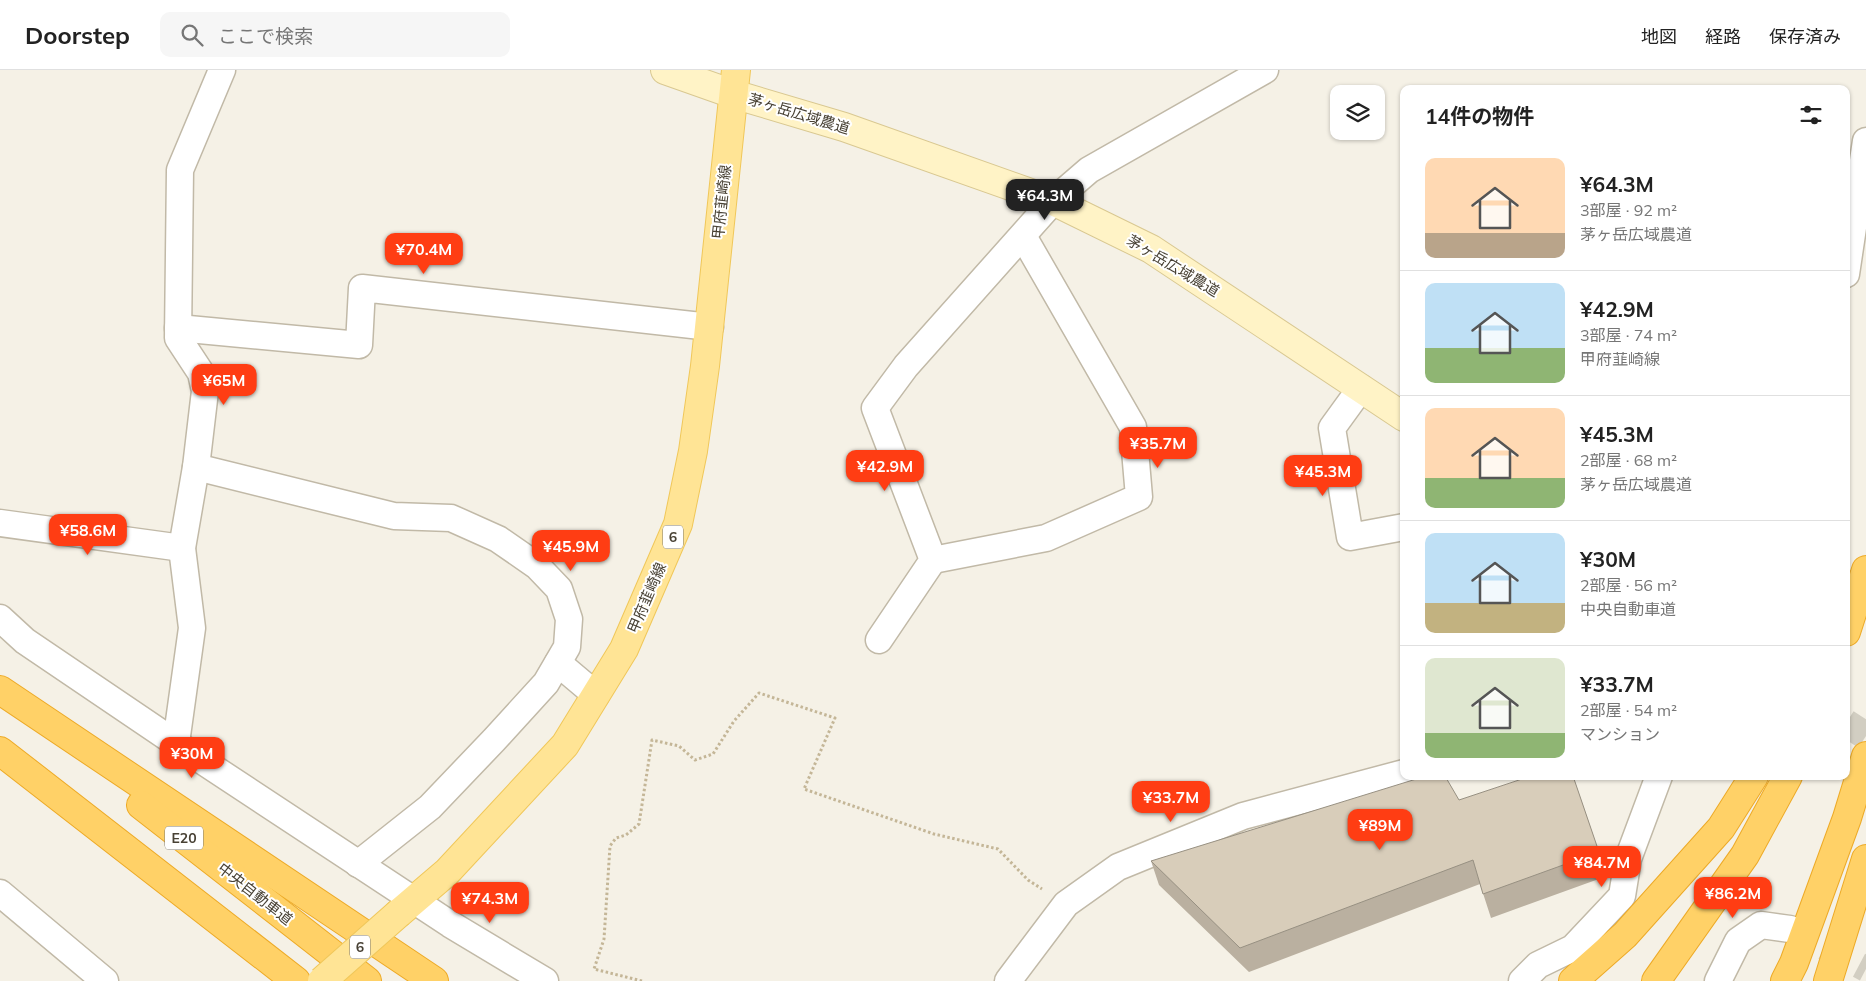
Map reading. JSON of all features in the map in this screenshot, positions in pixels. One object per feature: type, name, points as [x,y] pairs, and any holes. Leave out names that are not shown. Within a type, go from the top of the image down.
[{"type":"highway","points":[[1850,621],[1866,570]]},
{"type":"highway","points":[[0,690],[434,981]]},
{"type":"highway","name":"中央自動車道","points":[[0,696],[367,981]]},
{"type":"highway","points":[[0,751],[296,981]]},
{"type":"highway","points":[[1786,981],[1847,818],[1866,756]]},
{"type":"highway","points":[[1573,981],[1625,935],[1721,828],[1751,780]]},
{"type":"highway","points":[[1656,981],[1745,855],[1786,780]]},
{"type":"highway","points":[[50,790],[264,981]]},
{"type":"highway","points":[[1828,981],[1866,859]]},
{"type":"main road","name":"甲府韮崎線","points":[[322,981],[447,872],[565,745],[624,649],[678,524],[693,451],[710,327],[734,82]]},
{"type":"street","points":[[176,742],[192,628],[182,548],[196,466],[205,391],[201,373],[178,338],[180,170],[222,70]]},
{"type":"street","name":"茅ヶ岳広域農道","points":[[665,70],[734,82],[844,126],[1053,201],[1151,249],[1400,414]]},
{"type":"street","points":[[933,560],[875,408],[906,366],[1053,201],[1089,170],[1265,70]]},
{"type":"street","points":[[1850,247],[1866,141]]},
{"type":"street","points":[[879,640],[933,560],[1046,538],[1139,496],[1133,427],[1023,236]]},
{"type":"street","points":[[178,328],[359,345],[362,288],[710,327]]},
{"type":"street","points":[[1361,388],[1332,428],[1350,537],[1400,528]]},
{"type":"street","points":[[196,466],[394,516],[451,518],[498,540],[537,566],[559,589],[569,619],[566,647],[546,683],[430,807],[358,864]]},
{"type":"street","points":[[0,523],[182,548]]},
{"type":"street","points":[[0,618],[25,641],[358,864],[406,907],[545,981]]},
{"type":"street","points":[[558,663],[596,694]]},
{"type":"street","points":[[1008,981],[1066,904],[1118,867],[1243,816],[1400,774]]},
{"type":"street","points":[[1522,981],[1538,964],[1573,948],[1622,896],[1628,859],[1658,780]]},
{"type":"street","points":[[0,893],[105,981]]},
{"type":"street","points":[[1718,981],[1738,941],[1761,925],[1790,929]]},
{"type":"path","points":[[642,981],[594,969],[604,939],[610,846],[616,838],[626,835],[639,824],[652,740],[679,746],[695,760],[713,754],[734,721],[759,693],[834,718],[804,789],[934,834],[998,850],[1028,880],[1066,904]]},
{"type":"building","points":[[1413,780],[1447,780],[1459,800],[1519,780],[1574,780],[1599,852],[1483,894],[1473,860],[1240,948],[1151,861]]},
{"type":"tunnel","points":[[1850,726],[1866,736]]},
{"type":"tunnel","points":[[1790,929],[1866,969]]}]
